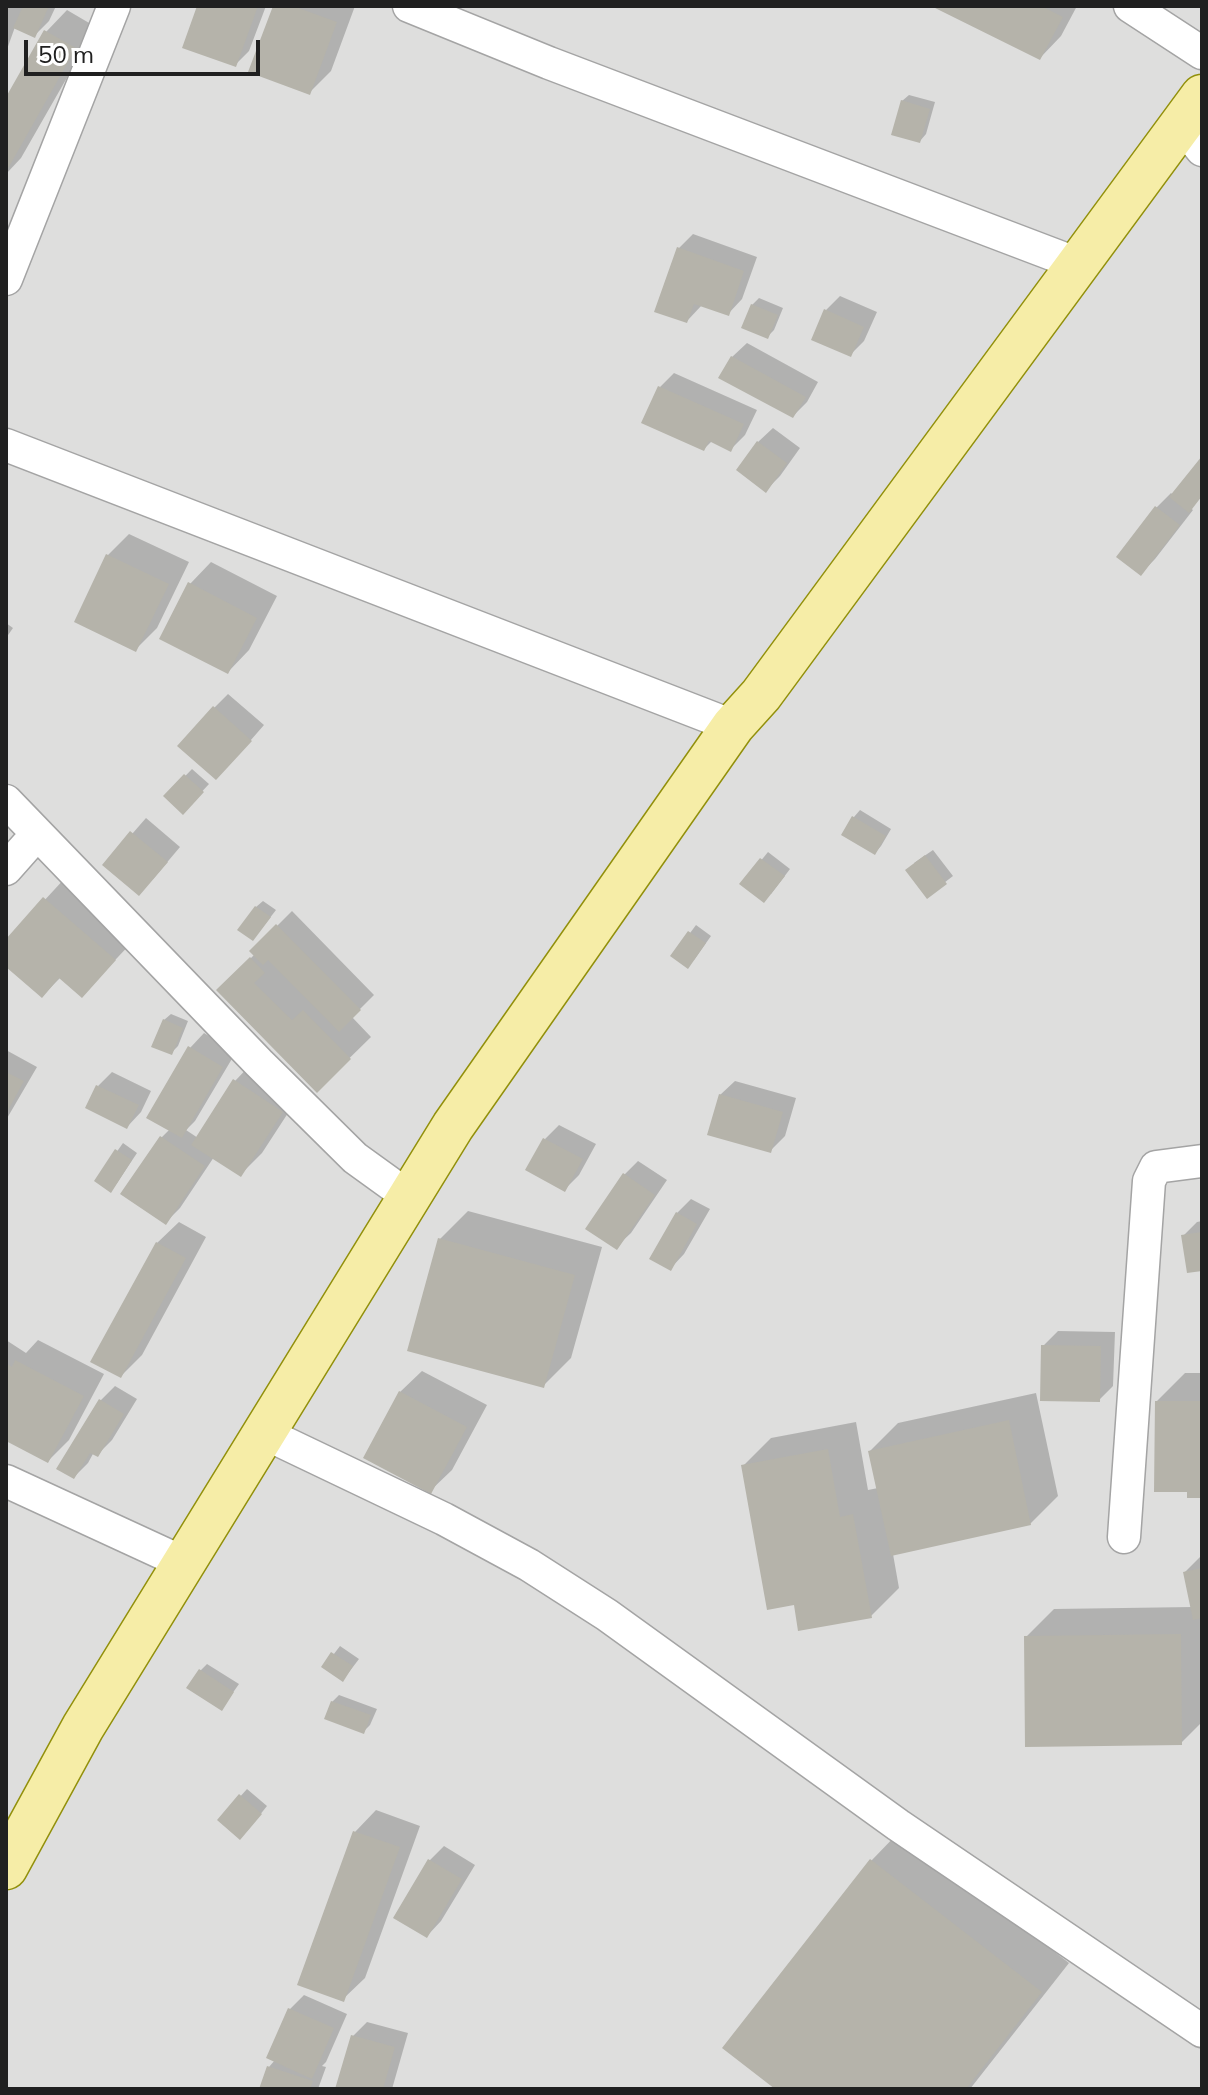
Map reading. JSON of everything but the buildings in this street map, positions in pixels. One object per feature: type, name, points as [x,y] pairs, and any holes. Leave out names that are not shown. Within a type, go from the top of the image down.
[{"type":"main road","points":[[6,1868],[83,1727],[453,1126],[733,726],[761,695],[1078,264],[1195,123]]},
{"type":"street","points":[[6,279],[114,6]]},
{"type":"street","points":[[409,6],[549,63],[1078,264]]},
{"type":"street","points":[[1130,6],[1202,53]]},
{"type":"street","points":[[6,445],[733,726]]},
{"type":"street","points":[[6,801],[355,1158],[409,1197]]},
{"type":"street","points":[[6,869],[37,834]]},
{"type":"street","points":[[1124,1537],[1149,1181],[1156,1167],[1202,1161]]},
{"type":"street","points":[[264,1433],[444,1519],[542,1573],[607,1615],[898,1825],[1202,2031]]},
{"type":"street","points":[[6,1481],[184,1563]]},
{"type":"shaded area","points":[[6,6],[1202,6],[1202,2089],[6,2089]]}]
